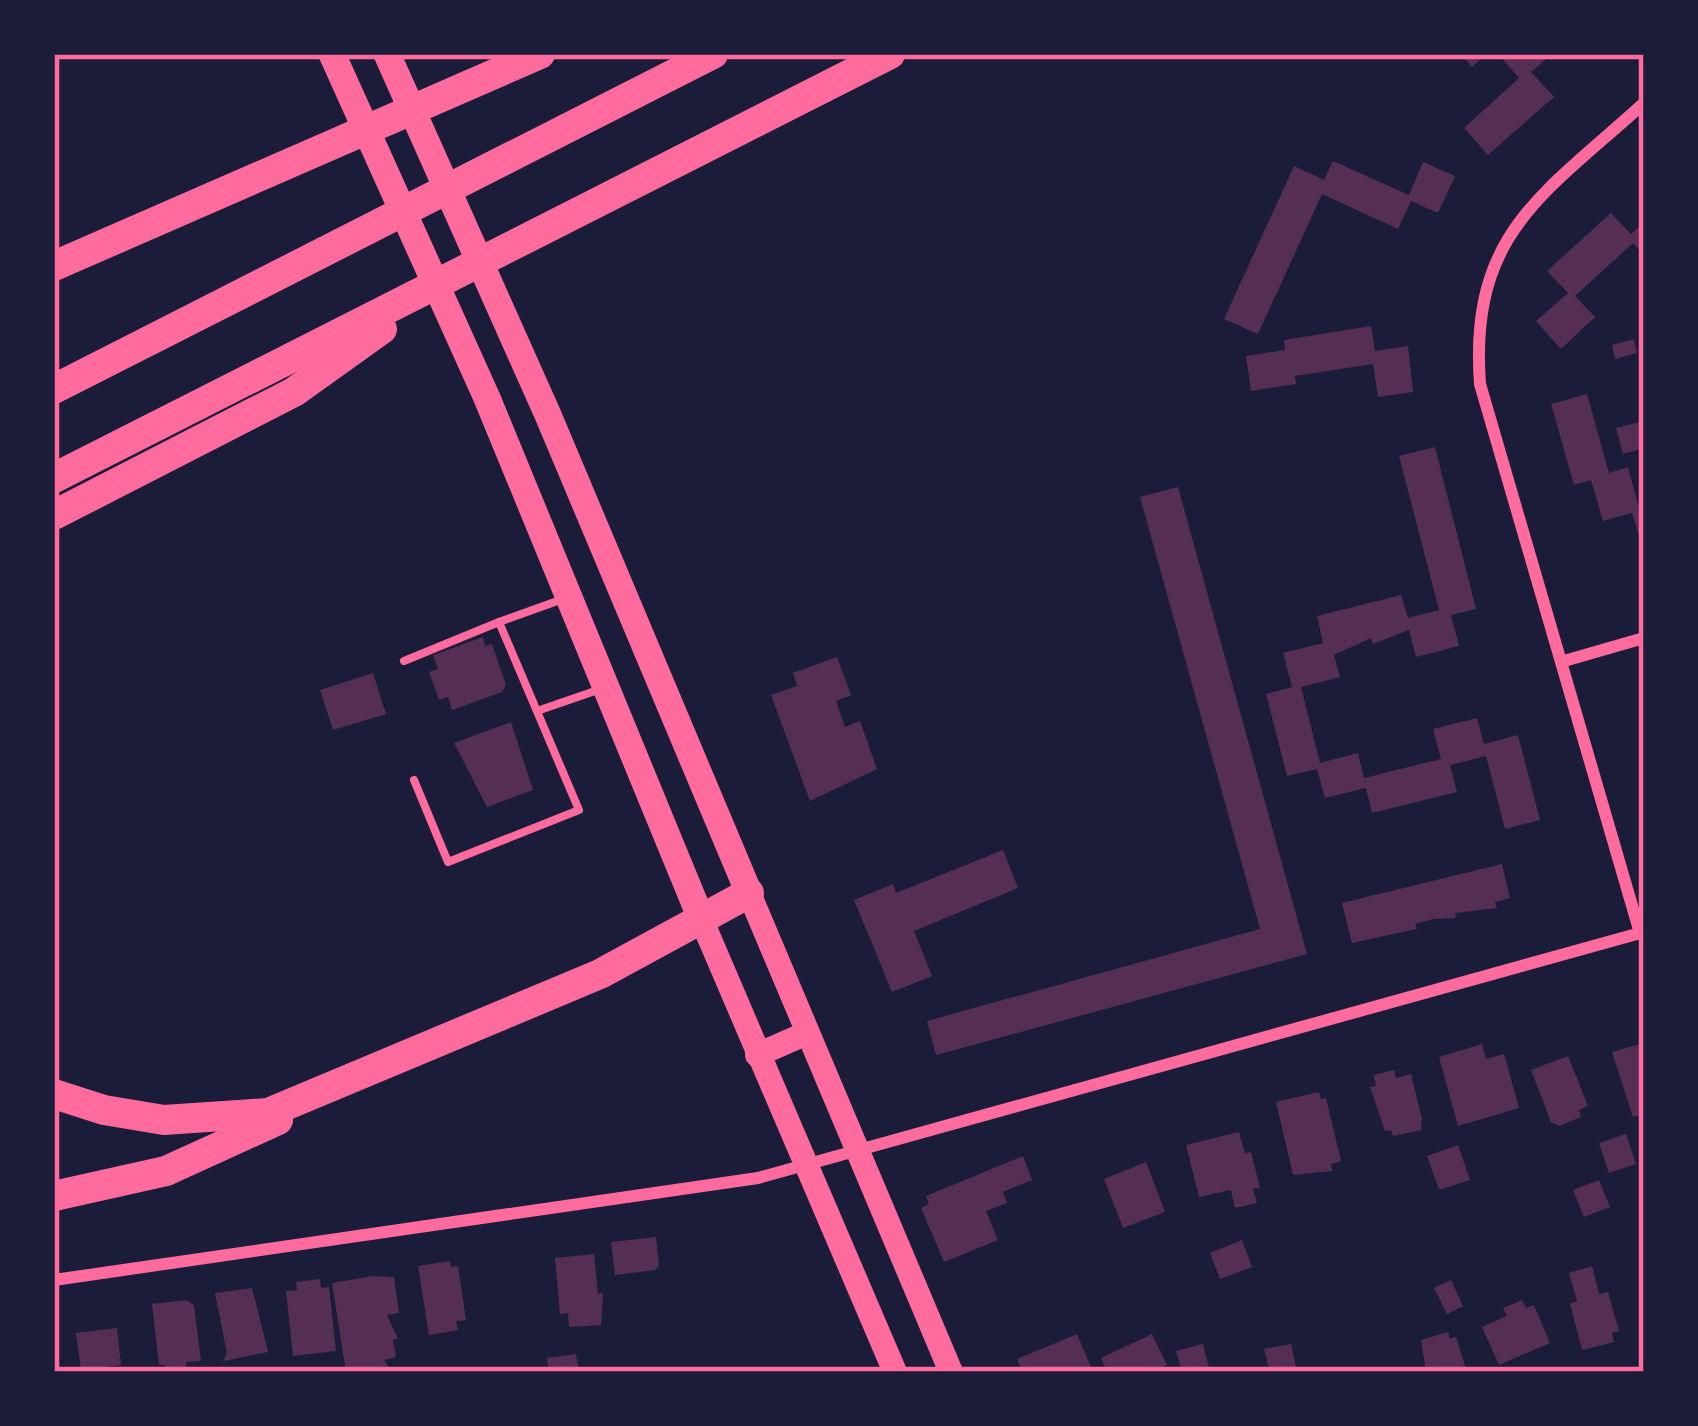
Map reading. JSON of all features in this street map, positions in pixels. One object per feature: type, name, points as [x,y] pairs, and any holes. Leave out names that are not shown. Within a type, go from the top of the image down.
[{"type":"highway","points":[[332,54],[570,597],[702,921]]},
{"type":"highway","points":[[54,1094],[104,1111],[184,1121],[251,1117],[308,1100],[582,983],[748,893],[619,584],[387,54]]},
{"type":"highway","points":[[54,266],[540,54]]},
{"type":"highway","points":[[54,389],[713,54]]},
{"type":"highway","points":[[54,478],[382,321],[463,271],[890,54]]},
{"type":"highway","points":[[54,515],[294,392],[382,321]]},
{"type":"highway","points":[[570,597],[619,584]]},
{"type":"highway","points":[[54,1196],[194,1161],[253,1135],[308,1100]]},
{"type":"main road","points":[[748,893],[951,1372]]},
{"type":"main road","points":[[702,921],[895,1372]]},
{"type":"main road","points":[[757,1055],[807,1033]]},
{"type":"street","points":[[54,1280],[804,1167],[1642,933],[1480,384],[1476,329],[1486,278],[1511,229],[1644,103]]},
{"type":"street","points":[[1564,661],[1644,638]]},
{"type":"lane","points":[[404,661],[570,597]]},
{"type":"lane","points":[[414,780],[448,862],[579,810],[499,622]]},
{"type":"lane","points":[[537,711],[607,687]]},
{"type":"building","points":[[1461,54],[1486,54],[1472,67]]},
{"type":"building","points":[[1498,54],[1552,54],[1531,72],[1554,97],[1488,155],[1464,128],[1519,78]]},
{"type":"building","points":[[1333,161],[1409,195],[1423,162],[1455,176],[1438,213],[1411,201],[1398,229],[1322,194],[1258,334],[1224,319],[1294,166],[1324,180]]},
{"type":"building","points":[[1611,213],[1631,234],[1644,222],[1644,255],[1633,243],[1575,296],[1595,317],[1561,349],[1536,321],[1568,293],[1547,271]]},
{"type":"building","points":[[1371,326],[1375,351],[1408,346],[1413,392],[1378,397],[1373,364],[1295,376],[1296,384],[1251,391],[1246,356],[1285,350],[1284,340]]},
{"type":"building","points":[[1634,339],[1637,353],[1615,359],[1612,345]]},
{"type":"building","points":[[1587,394],[1609,473],[1628,467],[1638,505],[1644,503],[1644,552],[1632,513],[1603,521],[1591,480],[1574,485],[1551,404]]},
{"type":"building","points":[[1644,421],[1644,448],[1623,454],[1616,428]]},
{"type":"building","points":[[1435,447],[1476,609],[1451,615],[1459,646],[1416,657],[1409,630],[1373,644],[1371,638],[1334,655],[1340,677],[1301,687],[1320,763],[1358,753],[1364,778],[1441,759],[1433,729],[1477,718],[1484,744],[1518,735],[1540,820],[1505,829],[1486,756],[1450,765],[1457,792],[1372,813],[1366,788],[1325,798],[1317,769],[1287,776],[1266,694],[1292,687],[1283,653],[1323,643],[1317,616],[1401,595],[1408,618],[1439,610],[1399,456]]},
{"type":"building","points":[[1178,487],[1307,954],[936,1055],[927,1021],[1260,929],[1140,497]]},
{"type":"building","points":[[483,637],[485,646],[492,644],[506,685],[502,692],[452,710],[448,697],[439,700],[429,672],[438,669],[433,655]]},
{"type":"building","points":[[837,657],[851,695],[836,701],[845,727],[860,721],[877,769],[810,801],[771,695],[797,686],[793,673]]},
{"type":"building","points":[[373,673],[386,714],[333,730],[320,690]]},
{"type":"building","points":[[511,722],[533,790],[487,807],[454,743]]},
{"type":"building","points":[[1003,850],[1018,888],[914,931],[932,976],[892,992],[854,900],[893,884],[896,893]]},
{"type":"building","points":[[1502,864],[1510,898],[1495,902],[1497,908],[1455,913],[1456,918],[1433,919],[1415,924],[1417,929],[1352,943],[1342,903]]},
{"type":"building","points":[[1644,1043],[1644,1114],[1633,1117],[1612,1052]]},
{"type":"building","points":[[1482,1044],[1486,1059],[1504,1054],[1519,1108],[1458,1126],[1439,1057]]},
{"type":"building","points":[[1568,1056],[1588,1106],[1579,1110],[1581,1117],[1559,1126],[1551,1122],[1531,1070]]},
{"type":"building","points":[[1394,1070],[1396,1078],[1411,1074],[1422,1119],[1421,1130],[1393,1136],[1391,1130],[1385,1131],[1370,1087],[1376,1086],[1374,1075]]},
{"type":"building","points":[[1319,1092],[1321,1099],[1326,1098],[1341,1161],[1331,1164],[1332,1171],[1293,1175],[1276,1102]]},
{"type":"building","points":[[1239,1132],[1245,1154],[1251,1152],[1260,1188],[1253,1189],[1257,1203],[1235,1208],[1231,1190],[1199,1197],[1186,1145]]},
{"type":"building","points":[[1626,1134],[1636,1164],[1609,1173],[1599,1143]]},
{"type":"building","points":[[1458,1145],[1470,1180],[1439,1190],[1427,1156]]},
{"type":"building","points":[[1023,1156],[1032,1180],[1003,1192],[1007,1203],[986,1211],[998,1240],[944,1262],[921,1208],[929,1204],[926,1196]]},
{"type":"building","points":[[1146,1162],[1165,1212],[1123,1228],[1104,1179]]},
{"type":"building","points":[[1599,1180],[1610,1207],[1584,1217],[1573,1190]]},
{"type":"building","points":[[656,1237],[659,1266],[655,1270],[615,1275],[611,1242]]},
{"type":"building","points":[[1242,1240],[1252,1267],[1220,1279],[1210,1253]]},
{"type":"building","points":[[594,1254],[598,1294],[603,1293],[601,1325],[569,1327],[568,1313],[560,1314],[555,1258]]},
{"type":"building","points":[[450,1261],[451,1267],[458,1266],[466,1320],[456,1321],[458,1330],[429,1335],[418,1266]]},
{"type":"building","points":[[1592,1266],[1599,1294],[1608,1292],[1619,1331],[1612,1333],[1614,1342],[1582,1350],[1570,1304],[1577,1301],[1569,1273]]},
{"type":"building","points":[[394,1277],[399,1313],[387,1315],[398,1339],[393,1339],[396,1357],[384,1360],[392,1372],[346,1372],[332,1283]]},
{"type":"building","points":[[320,1279],[321,1288],[329,1287],[336,1351],[293,1356],[286,1291],[297,1290],[296,1282]]},
{"type":"building","points":[[1451,1280],[1463,1306],[1447,1314],[1434,1288]]},
{"type":"building","points":[[252,1288],[268,1352],[223,1361],[227,1354],[215,1293]]},
{"type":"building","points":[[186,1300],[194,1305],[201,1361],[186,1362],[187,1372],[166,1372],[165,1365],[159,1365],[152,1304]]},
{"type":"building","points":[[1522,1300],[1526,1308],[1534,1305],[1550,1343],[1499,1365],[1482,1327],[1507,1316],[1503,1308]]},
{"type":"building","points":[[117,1328],[121,1365],[81,1370],[76,1333]]},
{"type":"building","points":[[1448,1332],[1450,1339],[1456,1337],[1467,1372],[1426,1372],[1421,1340]]},
{"type":"building","points":[[1077,1334],[1093,1372],[1022,1372],[1017,1359]]},
{"type":"building","points":[[1152,1334],[1167,1365],[1152,1372],[1107,1372],[1101,1358]]},
{"type":"building","points":[[1203,1344],[1209,1368],[1182,1372],[1176,1351]]},
{"type":"building","points":[[1291,1344],[1297,1372],[1270,1372],[1264,1349]]},
{"type":"building","points":[[576,1354],[579,1372],[549,1372],[547,1358]]}]
